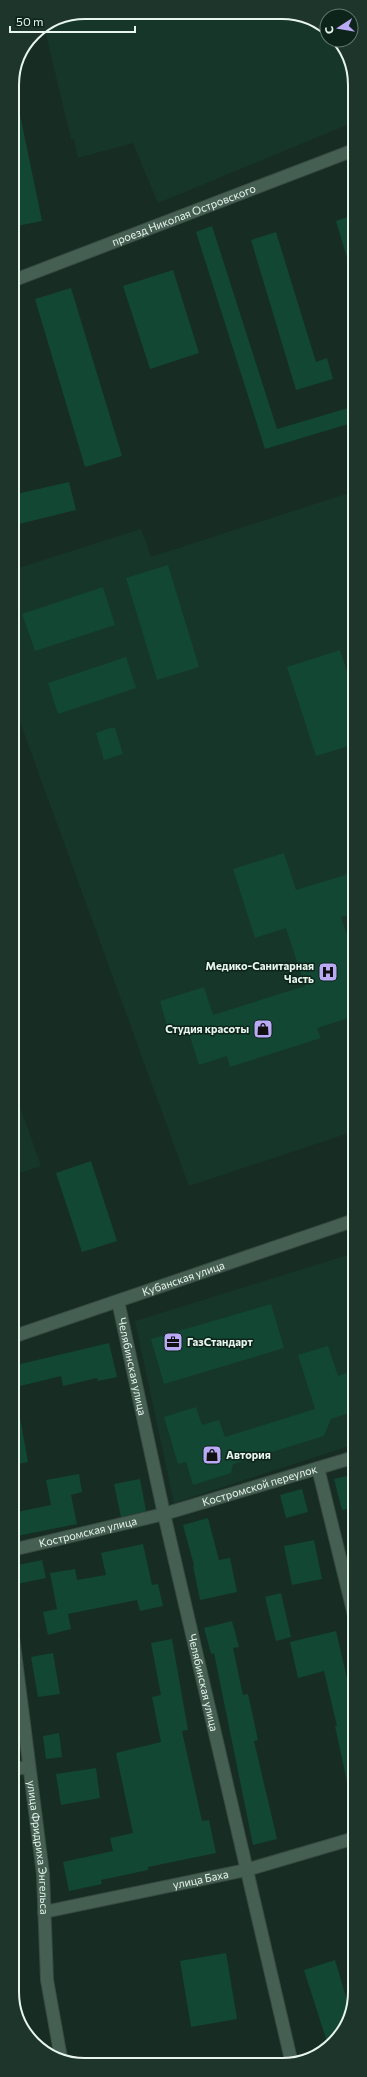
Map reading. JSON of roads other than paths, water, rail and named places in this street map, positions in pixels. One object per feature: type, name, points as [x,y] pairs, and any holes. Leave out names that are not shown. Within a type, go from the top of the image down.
[{"type":"street","name":"проезд Николая Островского","points":[[19,278],[348,152]]},
{"type":"street","name":"Кубанская улица","points":[[19,1335],[348,1222]]},
{"type":"street","name":"Челябинская улица","points":[[118,1301],[164,1514],[290,2057]]},
{"type":"street","name":"Костромской переулок","points":[[164,1514],[348,1459]]},
{"type":"street","points":[[318,1468],[348,1590]]},
{"type":"street","name":"Костромская улица","points":[[19,1548],[164,1514]]},
{"type":"street","name":"улица Фридриха Энгельса","points":[[19,1691],[43,1874],[48,1980],[60,2053]]},
{"type":"street","points":[[19,1768],[29,1767]]},
{"type":"street","name":"улица Баха","points":[[44,1912],[246,1870],[348,1840]]},
{"type":"place","name":"Медико-Санитарная Часть","points":[[328,972]]},
{"type":"place","name":"Студия красоты","points":[[263,1029]]},
{"type":"place","name":"ГазСтандарт","points":[[173,1342]]},
{"type":"place","name":"Автория","points":[[212,1455]]}]
